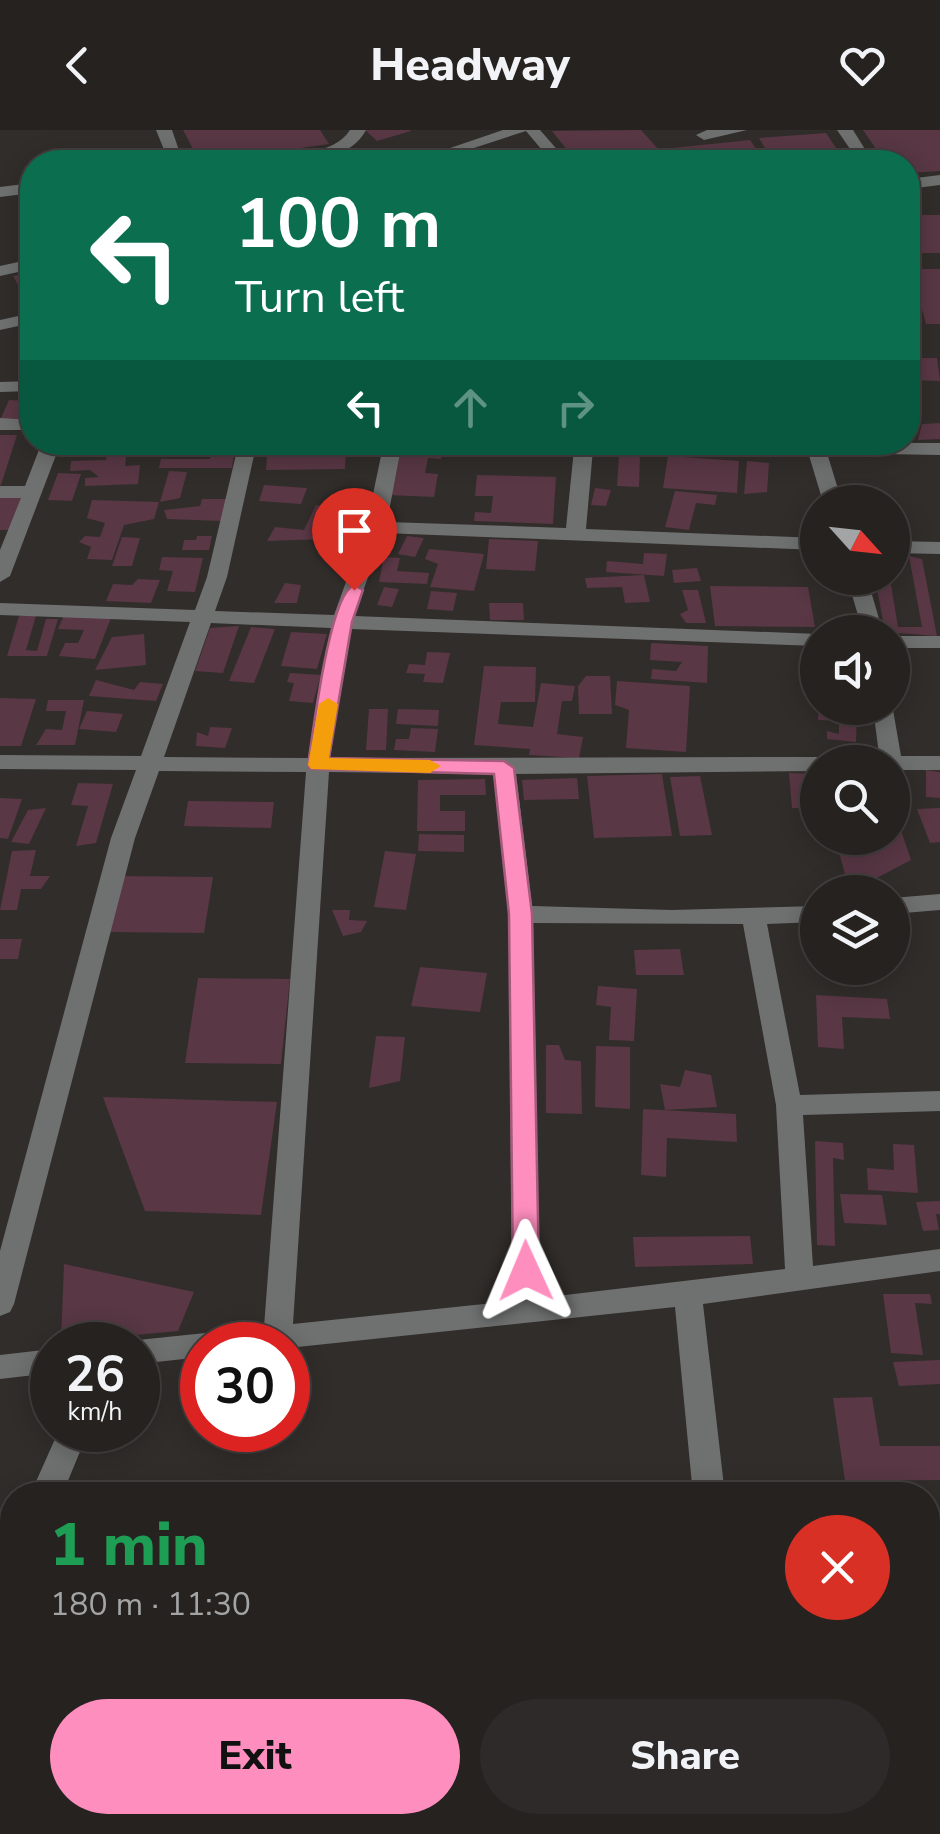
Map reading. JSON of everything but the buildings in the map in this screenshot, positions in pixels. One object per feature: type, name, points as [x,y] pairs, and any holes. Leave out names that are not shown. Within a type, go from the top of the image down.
[{"type":"street","points":[[338,150],[354,141],[360,134],[358,130]]},
{"type":"street","points":[[455,150],[519,130]]},
{"type":"street","points":[[532,130],[550,150]]},
{"type":"street","points":[[704,136],[739,130]]},
{"type":"street","points":[[0,576],[48,455]]},
{"type":"street","points":[[0,1304],[122,838],[217,577],[245,455]]},
{"type":"street","points":[[279,1322],[318,765],[342,622],[376,527],[391,455]]},
{"type":"street","points":[[576,532],[583,455]]},
{"type":"street","points":[[817,455],[827,485]]},
{"type":"street","points":[[0,492],[35,492]]},
{"type":"street","points":[[376,527],[800,543]]},
{"type":"street","points":[[910,547],[940,548]]},
{"type":"street","points":[[0,609],[800,639]]},
{"type":"street","points":[[910,642],[940,642]]},
{"type":"street","points":[[0,762],[504,768],[800,764]]},
{"type":"street","points":[[910,763],[940,763]]},
{"type":"street","points":[[504,768],[520,914],[526,1311]]},
{"type":"street","points":[[910,904],[940,902]]},
{"type":"street","points":[[520,914],[800,915]]},
{"type":"street","points":[[754,916],[789,1104],[800,1279]]},
{"type":"street","points":[[789,1104],[940,1101]]},
{"type":"street","points":[[310,1334],[688,1294],[940,1260]]},
{"type":"street","points":[[688,1294],[708,1482]]},
{"type":"street","points":[[0,1366],[30,1363]]},
{"type":"street","points":[[52,1482],[65,1452]]},
{"type":"slow traffic","points":[[328,704],[318,765],[430,766]]},
{"type":"route","points":[[354,590],[342,622],[318,765],[504,768],[520,914],[526,1271]]}]
